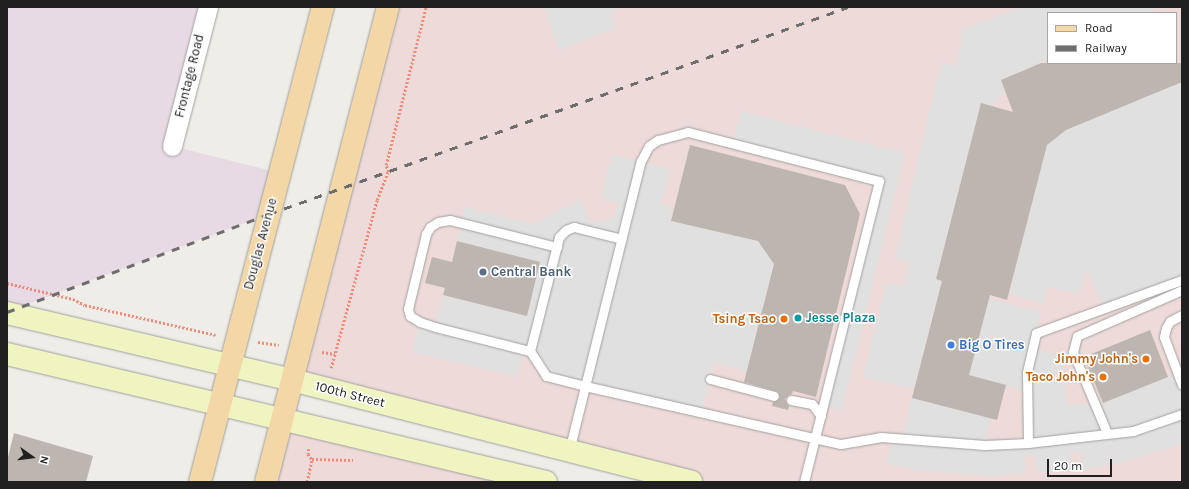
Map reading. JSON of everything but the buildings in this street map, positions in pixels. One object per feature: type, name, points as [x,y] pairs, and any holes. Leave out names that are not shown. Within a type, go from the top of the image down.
[{"type":"main road","name":"Douglas Avenue","points":[[200,482],[236,338],[323,7]]},
{"type":"main road","points":[[266,482],[388,7]]},
{"type":"main road","name":"100th Street","points":[[7,313],[292,380],[691,482]]},
{"type":"main road","points":[[7,354],[546,482]]},
{"type":"street","name":"Frontage Road","points":[[172,146],[208,7]]},
{"type":"lane","points":[[569,451],[641,161],[649,146],[671,136],[688,132],[879,181],[804,482]]},
{"type":"lane","points":[[557,247],[450,220],[438,222],[430,227],[426,234],[408,309],[410,316],[420,322],[435,327],[530,351],[546,376],[841,444],[881,436],[985,445],[1028,443],[1134,430],[1182,414]]},
{"type":"lane","points":[[530,351],[559,237],[566,230],[574,227],[622,239]]},
{"type":"lane","points":[[1028,443],[1027,372],[1036,333],[1182,280]]},
{"type":"lane","points":[[1107,433],[1073,352],[1078,336],[1182,290]]},
{"type":"lane","points":[[1182,315],[1170,321],[1166,328],[1164,337],[1182,385]]},
{"type":"lane","points":[[710,379],[774,396]]},
{"type":"lane","points":[[791,400],[812,404],[821,416]]},
{"type":"path","points":[[7,283],[73,299],[85,305],[201,333],[335,354],[377,200],[388,172],[386,165],[426,7]]},
{"type":"path","points":[[308,454],[312,459],[359,461]]},
{"type":"path","points":[[306,482],[312,459]]},
{"type":"shaded area","points":[[7,7],[208,7],[172,146],[280,173],[269,214],[7,312]]},
{"type":"shaded area","points":[[388,7],[1182,7],[1182,482],[690,482],[292,380]]},
{"type":"shaded area","points":[[544,7],[618,7],[619,11],[612,14],[616,28],[559,50]]},
{"type":"shaded area","points":[[1023,7],[1153,7],[1155,12],[1047,12],[1047,60],[1001,80],[1005,92],[991,106],[981,103],[936,279],[942,281],[914,389],[863,377],[886,283],[904,286],[909,263],[895,258],[941,62],[956,66],[962,41],[960,30]]},
{"type":"shaded area","points":[[1182,82],[1182,280],[1103,309],[1087,269],[1079,294],[1048,287],[1043,304],[1009,293],[1047,145],[1066,130]]},
{"type":"shaded area","points":[[741,111],[905,153],[842,410],[823,405],[879,181],[732,143]]},
{"type":"shaded area","points":[[612,154],[670,169],[661,204],[672,207],[670,220],[758,241],[774,264],[747,371],[714,363],[702,412],[546,376],[524,350],[517,377],[412,352],[420,322],[435,327],[443,295],[527,316],[540,262],[457,241],[465,207],[533,224],[580,199],[591,223],[607,220],[614,216],[619,204],[601,199]]},
{"type":"shaded area","points":[[988,298],[1041,312],[1033,348],[1066,357],[1064,382],[1067,404],[1103,403],[1168,377],[1177,371],[1182,385],[1182,444],[1119,463],[1083,470],[1081,451],[1071,452],[1072,471],[1036,472],[1035,455],[1024,457],[1025,473],[993,476],[916,470],[886,464],[893,437],[902,438],[912,398],[991,418],[985,445],[1028,443],[1026,392],[969,375]]},
{"type":"shaded area","points":[[282,419],[546,482],[265,482]]},
{"type":"railway","points":[[7,312],[269,214],[848,7]]},
{"type":"place","name":"Central Bank","points":[[483,272]]},
{"type":"place","name":"Jesse Plaza","points":[[798,318]]},
{"type":"place","name":"Tsing Tsao","points":[[784,319]]},
{"type":"place","name":"Big O Tires","points":[[951,345]]},
{"type":"place","name":"Jimmy John's","points":[[1146,359]]},
{"type":"place","name":"Taco John's","points":[[1103,377]]}]
